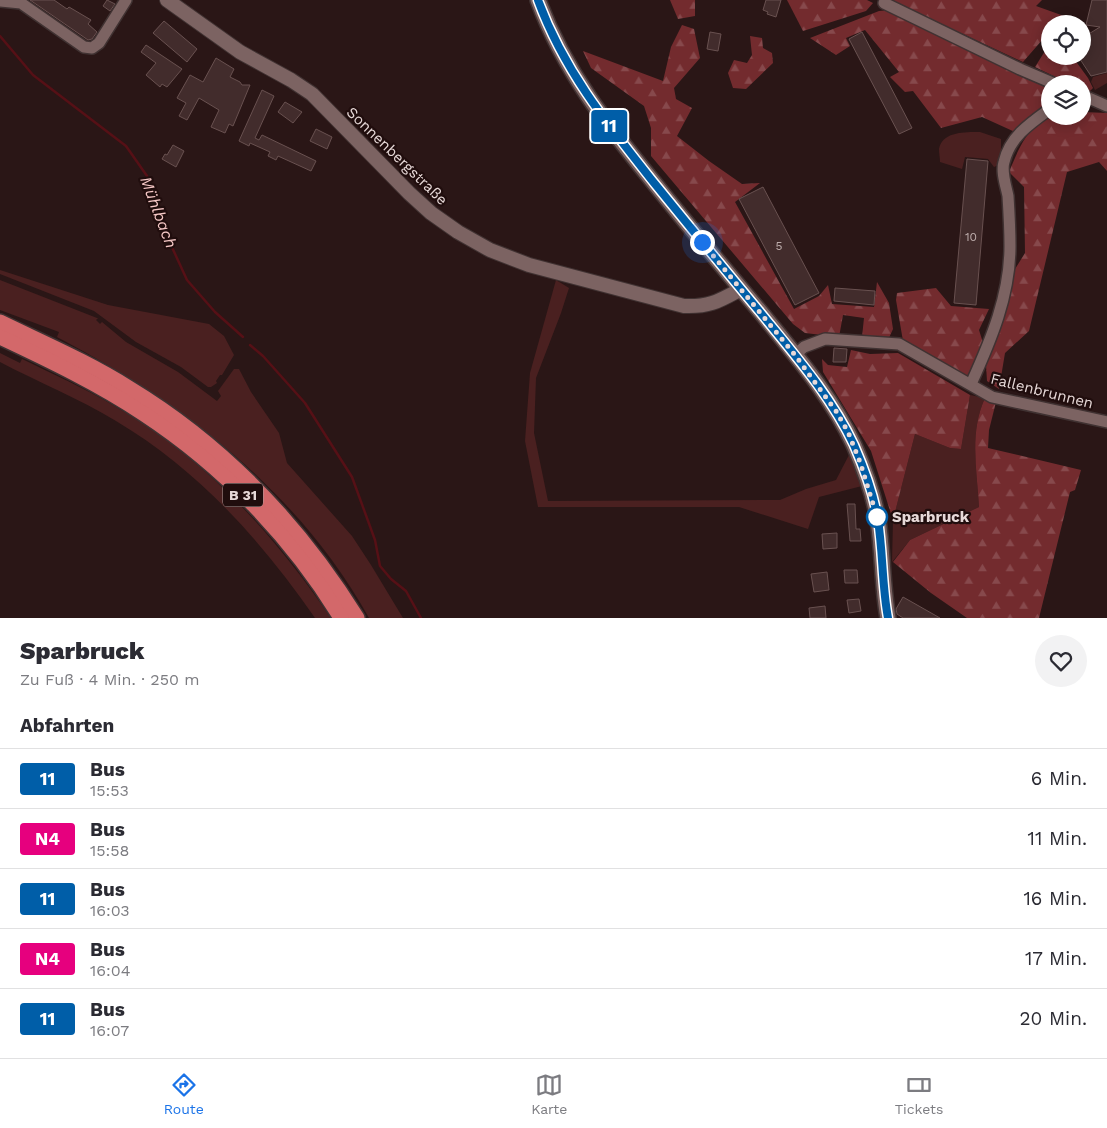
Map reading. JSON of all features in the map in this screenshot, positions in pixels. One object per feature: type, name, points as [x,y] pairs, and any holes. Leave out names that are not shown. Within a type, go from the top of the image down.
[{"type":"highway","name":"B 31","points":[[0,322],[128,387],[171,416],[220,454],[288,522],[332,580],[357,618]]},
{"type":"highway","name":"B 31","points":[[0,337],[112,394],[161,425],[187,445],[241,493],[279,533],[309,571],[341,618]]},
{"type":"main road","points":[[538,0],[558,47],[589,100],[795,355],[836,411],[848,432],[860,462],[878,520],[883,587],[888,618]]},
{"type":"street","points":[[0,1],[20,3],[84,47],[92,48],[99,43],[126,0]]},
{"type":"street","name":"Sonnenbergstraße","points":[[167,0],[240,52],[291,80],[312,94],[431,213],[458,232],[490,250],[529,265],[684,306],[700,307],[715,303],[741,289]]},
{"type":"street","points":[[884,3],[1041,78]]},
{"type":"street","points":[[1091,99],[1107,106]]},
{"type":"street","name":"Fallenbrunnen","points":[[972,384],[990,343],[1004,301],[1010,248],[1008,198],[1003,164],[1014,138],[1041,116]]},
{"type":"street","name":"Fallenbrunnen","points":[[795,355],[804,347],[825,339],[899,344],[992,397],[1107,422]]},
{"type":"shaded area","points":[[1107,73],[1107,83],[1095,90],[1091,82],[1093,77]]},
{"type":"shaded area","points":[[980,132],[1001,139],[1001,164],[994,167],[988,159],[965,157],[962,169],[940,162],[939,149],[945,139],[956,134]]},
{"type":"shaded area","points":[[0,270],[108,305],[209,324],[224,336],[234,355],[222,375],[216,381],[217,383],[208,387],[181,367],[136,342],[94,311],[0,274]]},
{"type":"shaded area","points":[[0,280],[98,318],[96,320],[100,324],[102,322],[126,342],[178,372],[217,401],[221,396],[218,391],[234,369],[239,369],[251,392],[279,433],[287,463],[352,536],[403,618],[369,618],[341,572],[308,530],[273,491],[234,455],[193,422],[149,391],[57,337],[59,332],[0,310]]},
{"type":"shaded area","points":[[556,280],[569,288],[536,378],[534,433],[548,501],[780,500],[806,489],[836,480],[849,455],[862,486],[819,497],[808,529],[739,507],[538,507],[525,441],[530,373]]},
{"type":"shaded area","points":[[0,353],[20,363],[22,359],[91,393],[146,425],[177,448],[206,472],[260,527],[285,556],[331,618],[315,618],[295,589],[250,534],[201,484],[174,461],[146,440],[102,413],[0,362]]},
{"type":"shaded area","points":[[970,395],[985,398],[977,425],[975,452],[979,507],[910,540],[892,562],[893,520],[915,434],[950,448],[961,449]]},
{"type":"green space","points":[[670,0],[695,0],[695,16],[678,19]]},
{"type":"green space","points":[[787,0],[867,0],[873,3],[866,11],[803,31]]},
{"type":"green space","points":[[890,0],[1042,0],[1036,6],[1061,15],[1041,15],[1041,41],[1023,62]]},
{"type":"green space","points":[[890,10],[1041,82],[1041,111],[1015,132],[982,117],[941,128],[913,91],[905,92],[890,77],[899,72],[865,30],[846,38],[850,46],[836,55],[810,38],[879,11]]},
{"type":"green space","points":[[682,25],[694,29],[700,58],[674,88],[676,99],[692,108],[677,136],[742,184],[760,183],[735,202],[794,309],[819,296],[828,285],[832,304],[874,307],[877,282],[889,303],[893,329],[888,340],[862,337],[864,318],[843,315],[839,337],[805,333],[793,324],[651,156],[651,128],[644,106],[591,68],[583,51],[663,81],[671,47]]},
{"type":"green space","points":[[750,36],[762,38],[763,48],[772,53],[773,63],[746,89],[733,88],[728,73],[734,60],[747,63],[752,55]]},
{"type":"green space","points":[[1041,57],[1041,65],[1079,65],[1086,75],[1051,75],[1035,67]]},
{"type":"green space","points":[[1091,112],[1107,113],[1107,171],[1099,162],[1067,172],[1029,331],[1005,353],[999,389],[987,381],[986,365],[1006,307],[1012,274],[1025,253],[1024,187],[1009,172],[1024,140],[1041,122],[1041,125],[1091,125]]},
{"type":"green space","points":[[936,288],[951,306],[989,309],[979,330],[984,346],[967,377],[903,341],[896,300],[897,293]]},
{"type":"green space","points":[[851,350],[870,354],[898,353],[970,395],[961,449],[950,448],[915,434],[893,520],[871,451],[823,372],[822,359],[828,365],[847,367]]},
{"type":"green space","points":[[985,398],[996,402],[989,430],[988,448],[1081,470],[1075,490],[1070,492],[1039,618],[967,618],[931,593],[893,562],[910,540],[979,507],[975,452],[977,425]]},
{"type":"building","points":[[30,0],[54,0],[67,9],[69,7],[91,20],[88,24],[97,32],[92,39],[88,40]]},
{"type":"building","points":[[107,0],[115,4],[110,11],[103,6]]},
{"type":"building","points":[[766,0],[781,0],[776,17],[767,14],[768,12],[763,10]]},
{"type":"building","points":[[1092,0],[1107,0],[1107,72],[1091,76],[1084,65],[1091,65],[1091,33],[1100,27],[1091,26],[1091,15],[1088,15]]},
{"type":"building","points":[[164,21],[197,49],[187,62],[153,33]]},
{"type":"building","points":[[710,32],[721,34],[718,51],[707,49]]},
{"type":"building","points":[[862,32],[912,128],[899,134],[849,39]]},
{"type":"building","points":[[146,45],[182,69],[167,87],[162,84],[160,87],[146,75],[156,63],[141,52]]},
{"type":"building","points":[[216,58],[234,69],[230,77],[242,85],[250,85],[233,126],[229,124],[225,133],[211,127],[219,110],[199,98],[187,120],[179,116],[186,103],[177,98],[190,75],[203,82]]},
{"type":"building","points":[[262,90],[274,96],[255,138],[259,140],[262,135],[316,161],[311,171],[278,156],[276,160],[268,156],[270,152],[250,143],[249,146],[239,141]]},
{"type":"building","points":[[285,102],[302,112],[293,123],[278,112]]},
{"type":"building","points":[[316,129],[332,137],[327,149],[310,141]]},
{"type":"building","points":[[173,145],[184,151],[176,167],[162,159]]},
{"type":"building","points":[[967,159],[988,161],[976,305],[954,303]]},
{"type":"building","points":[[763,187],[819,293],[795,305],[739,199]]},
{"type":"building","points":[[835,288],[875,291],[874,305],[834,301]]},
{"type":"building","points":[[834,348],[847,349],[846,362],[833,362]]},
{"type":"building","points":[[847,504],[855,504],[856,529],[860,529],[861,541],[850,541]]},
{"type":"building","points":[[837,533],[837,548],[823,549],[822,534]]},
{"type":"building","points":[[844,570],[857,570],[858,583],[845,583]]},
{"type":"building","points":[[827,572],[829,590],[814,592],[811,574]]},
{"type":"building","points":[[903,597],[940,618],[903,618],[897,614],[896,609]]},
{"type":"building","points":[[859,599],[861,611],[849,613],[847,600]]},
{"type":"building","points":[[825,606],[826,618],[810,618],[809,608]]},
{"type":"waterway","name":"Mühlbach","points":[[0,36],[33,75],[126,146],[147,176],[165,232],[187,280],[215,312],[243,337]]},
{"type":"waterway","name":"Mühlbach","points":[[250,345],[263,356],[305,403],[352,477],[375,540],[380,566],[391,579],[406,591],[421,618]]},
{"type":"bus line","name":"11","points":[[538,0],[558,47],[589,100],[624,146],[795,355],[825,395],[848,432],[860,462],[878,520],[883,587],[888,618]]},
{"type":"place","name":"Sparbruck","points":[[877,517]]},
{"type":"route","points":[[702,242],[795,355],[836,411],[848,432],[860,462],[878,520],[877,517]]}]
